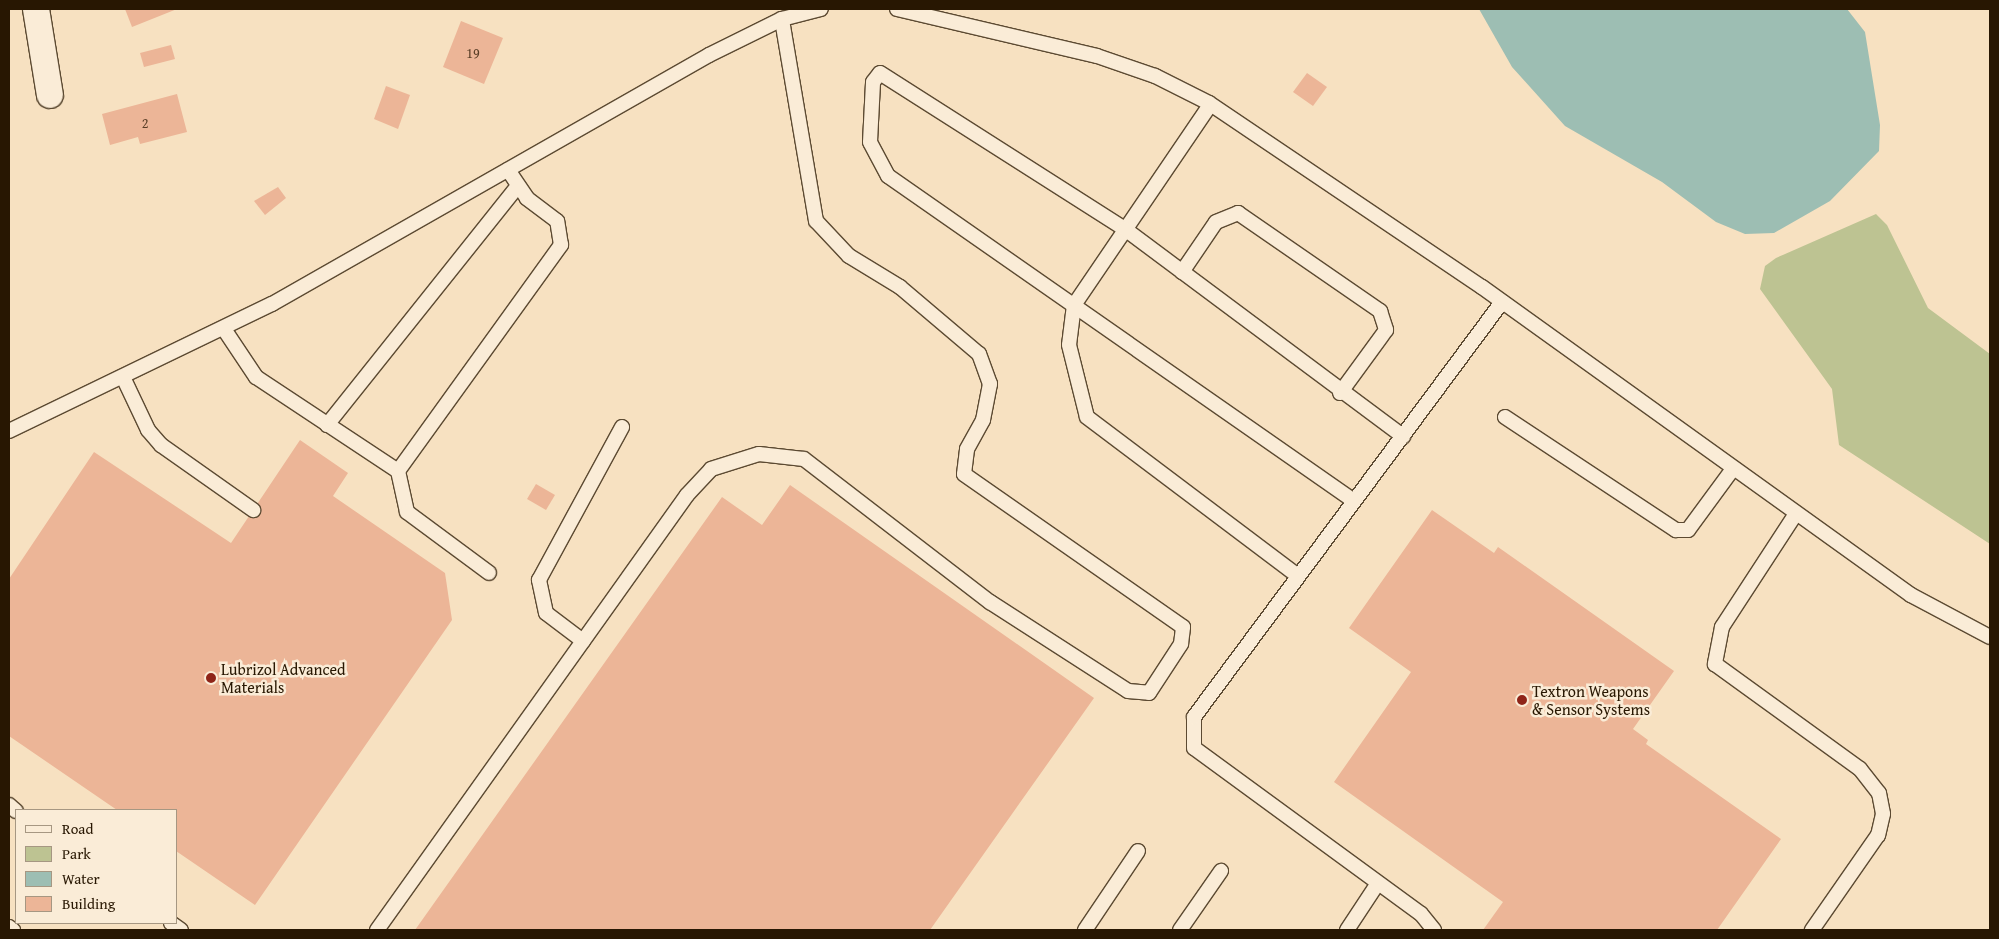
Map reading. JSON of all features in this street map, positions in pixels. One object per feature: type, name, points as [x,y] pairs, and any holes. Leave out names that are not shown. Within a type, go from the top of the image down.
[{"type":"street","points":[[36,9],[50,95]]},
{"type":"lane","points":[[9,431],[224,329],[709,55],[782,20],[821,9]]},
{"type":"lane","points":[[897,9],[1119,63],[1210,105],[1502,302],[1732,470],[1911,595],[1990,637]]},
{"type":"lane","points":[[377,930],[687,495],[711,469],[759,454],[804,459],[990,602],[1128,692],[1149,693],[1182,644],[1183,628],[964,474],[967,449],[983,420],[990,384],[979,354],[900,288],[848,256],[816,221],[782,20]]},
{"type":"lane","points":[[1354,501],[888,176],[870,142],[873,82],[880,73],[893,79],[1125,229],[1340,392],[1403,436]]},
{"type":"lane","points":[[1210,105],[1074,305],[1069,344],[1087,417],[1298,576]]},
{"type":"lane","points":[[398,472],[561,244],[557,220],[518,186],[508,170]]},
{"type":"lane","points":[[327,425],[518,186]]},
{"type":"lane","points":[[1182,272],[1216,222],[1238,213],[1380,311],[1386,330],[1340,392]]},
{"type":"lane","points":[[1434,930],[1421,914],[1194,748],[1194,717],[1502,302]]},
{"type":"lane","points":[[224,329],[256,377],[398,472],[407,512],[489,572]]},
{"type":"lane","points":[[123,378],[148,430],[161,445],[253,510]]},
{"type":"lane","points":[[1505,417],[1676,530],[1688,530],[1732,470]]},
{"type":"lane","points":[[584,640],[546,613],[539,580],[622,427]]},
{"type":"lane","points":[[1795,515],[1722,626],[1715,664],[1860,769],[1879,794],[1883,814],[1878,835],[1812,930]]},
{"type":"lane","points":[[1084,930],[1138,851]]},
{"type":"lane","points":[[1180,930],[1221,871]]},
{"type":"lane","points":[[1347,930],[1378,883]]},
{"type":"lane","points":[[9,927],[13,930]]},
{"type":"green space","points":[[1876,214],[1887,225],[1928,308],[1990,354],[1990,544],[1839,445],[1832,389],[1760,289],[1765,266],[1776,258]]},
{"type":"water","points":[[1479,9],[1847,9],[1865,32],[1880,125],[1879,151],[1830,201],[1774,233],[1745,234],[1716,222],[1662,182],[1565,126],[1512,67]]},
{"type":"building","points":[[125,9],[177,9],[132,27]]},
{"type":"building","points":[[461,21],[503,38],[484,84],[443,67]]},
{"type":"building","points":[[171,45],[175,59],[144,67],[140,53]]},
{"type":"building","points":[[1307,73],[1327,87],[1313,106],[1293,92]]},
{"type":"building","points":[[386,86],[410,95],[398,129],[374,119]]},
{"type":"building","points":[[177,94],[187,132],[140,144],[138,137],[110,145],[102,114]]},
{"type":"building","points":[[278,187],[286,198],[265,215],[254,201]]},
{"type":"building","name":"Lubrizol Advanced Materials","points":[[300,440],[348,473],[333,496],[445,573],[452,620],[255,905],[178,852],[178,809],[116,809],[9,736],[9,579],[94,452],[231,543]]},
{"type":"building","points":[[536,484],[555,495],[546,510],[527,499]]},
{"type":"building","points":[[790,485],[1094,698],[930,930],[415,930],[722,497],[762,525]]},
{"type":"building","name":"Textron Weapons & Sensor Systems","points":[[1432,510],[1494,553],[1498,547],[1674,671],[1633,729],[1648,740],[1646,744],[1781,839],[1717,930],[1483,930],[1503,902],[1334,782],[1411,672],[1349,628]]},
{"type":"place","name":"Lubrizol Advanced Materials","points":[[211,678]]},
{"type":"place","name":"Textron Weapons & Sensor Systems","points":[[1522,700]]}]
